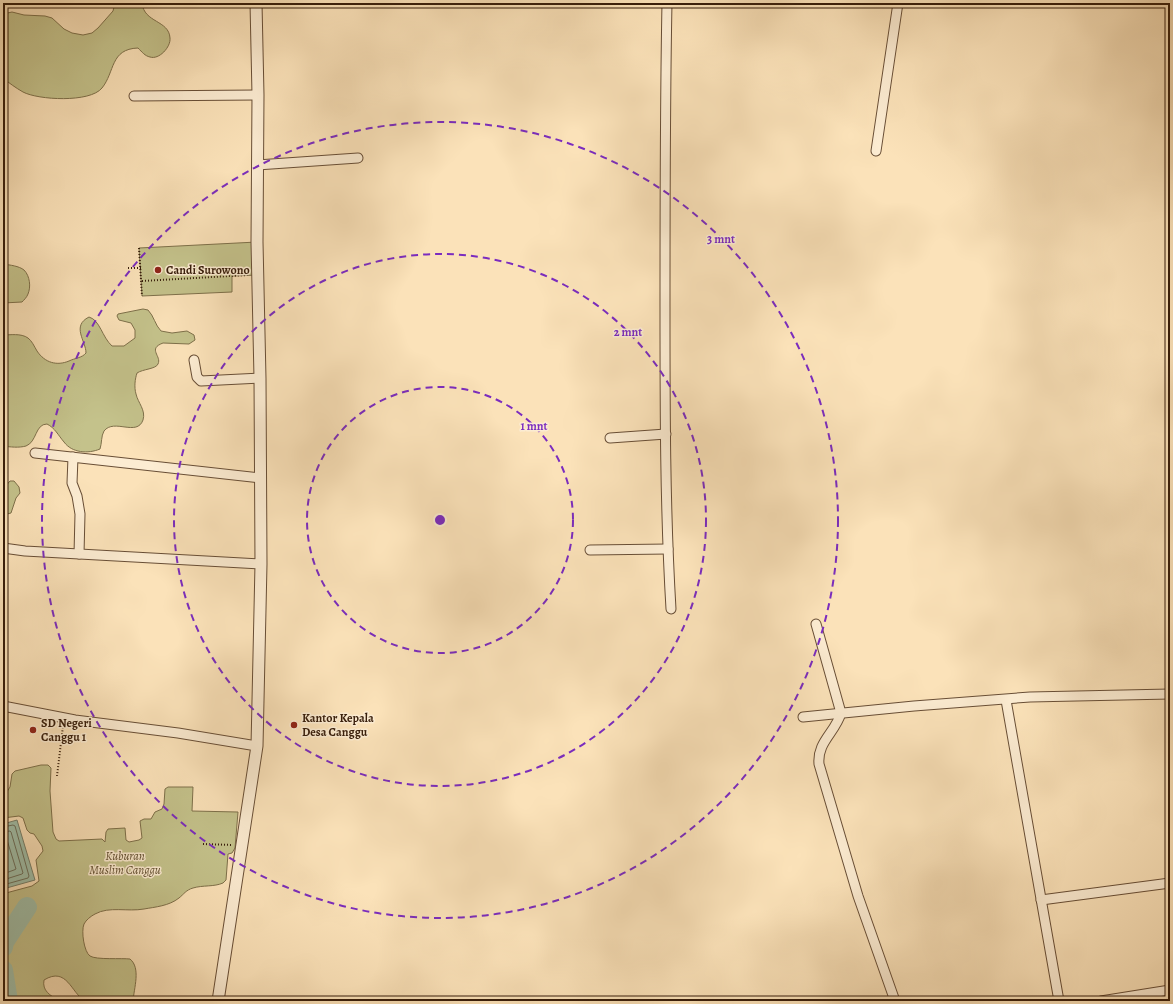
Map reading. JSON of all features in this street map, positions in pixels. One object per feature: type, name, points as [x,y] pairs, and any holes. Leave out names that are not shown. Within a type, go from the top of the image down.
[{"type":"street","points":[[218,1001],[257,746],[261,564],[261,478],[259,275],[257,242],[258,95],[256,3]]},
{"type":"street","points":[[667,3],[665,220],[666,434],[668,549],[671,609]]},
{"type":"street","points":[[876,151],[898,3]]},
{"type":"street","points":[[134,96],[258,95]]},
{"type":"street","points":[[257,165],[358,158]]},
{"type":"street","points":[[194,360],[197,377],[201,381],[260,378]]},
{"type":"street","points":[[610,438],[666,434]]},
{"type":"street","points":[[35,453],[261,478]]},
{"type":"street","points":[[72,457],[72,483],[77,496],[80,514],[79,554]]},
{"type":"street","points":[[3,548],[25,551],[261,564]]},
{"type":"street","points":[[590,550],[668,549]]},
{"type":"street","points":[[816,624],[841,713],[837,724],[822,745],[819,764],[858,896],[895,1001]]},
{"type":"street","points":[[803,718],[914,706],[1030,697],[1170,694]]},
{"type":"street","points":[[1006,700],[1059,1001]]},
{"type":"street","points":[[3,706],[75,720],[178,733],[257,746]]},
{"type":"street","points":[[1041,900],[1170,883]]},
{"type":"street","points":[[1101,1001],[1170,990]]},
{"type":"path","points":[[139,248],[142,296]]},
{"type":"path","points":[[128,268],[141,268]]},
{"type":"path","points":[[142,281],[259,275]]},
{"type":"path","points":[[57,776],[64,717]]},
{"type":"path","points":[[203,844],[241,845]]},
{"type":"green space","points":[[115,3],[142,3],[147,14],[169,32],[169,45],[161,55],[157,57],[150,57],[138,48],[129,49],[122,52],[114,62],[102,88],[96,93],[76,98],[64,99],[30,95],[3,78],[3,14],[12,12],[24,15],[45,16],[52,18],[64,29],[72,33],[83,35],[92,33],[98,28],[113,11]]},
{"type":"green space","points":[[257,242],[259,275],[232,276],[232,292],[142,296],[139,248]]},
{"type":"green space","points":[[3,264],[20,268],[28,275],[30,285],[29,291],[22,302],[3,303]]},
{"type":"green space","points":[[143,309],[150,312],[161,331],[172,333],[187,331],[194,335],[195,340],[189,344],[163,343],[158,345],[155,350],[159,361],[157,366],[137,373],[135,391],[144,416],[140,425],[131,428],[119,426],[108,427],[103,433],[100,449],[90,452],[80,452],[67,446],[47,424],[40,427],[30,444],[26,446],[3,446],[3,335],[25,336],[31,341],[40,355],[47,361],[60,363],[80,357],[86,353],[80,329],[84,321],[89,317],[96,322],[112,346],[124,346],[135,338],[135,330],[131,323],[119,320],[117,316],[118,314]]},
{"type":"green space","points":[[10,481],[14,481],[19,487],[20,493],[16,498],[11,513],[3,515],[3,489]]},
{"type":"green space","name":"Kuburan Muslim Canggu","points":[[41,765],[48,765],[51,768],[50,791],[53,832],[56,839],[59,841],[102,839],[105,842],[106,832],[108,829],[125,828],[126,840],[129,842],[139,840],[142,838],[140,821],[144,819],[151,819],[155,812],[162,809],[164,804],[165,789],[168,787],[193,787],[192,811],[238,812],[235,848],[232,853],[228,854],[226,880],[223,883],[191,889],[175,901],[162,906],[138,910],[106,910],[90,917],[84,924],[84,941],[86,950],[90,956],[130,959],[133,963],[136,978],[133,1001],[85,1001],[68,982],[58,976],[44,980],[44,987],[47,992],[59,1001],[3,1001],[3,892],[6,893],[32,886],[39,881],[36,860],[43,851],[42,846],[34,834],[27,830],[23,818],[19,816],[3,818],[3,798],[10,787],[12,774],[15,771]]},
{"type":"water","points":[[17,820],[35,880],[3,889],[3,824]]},
{"type":"waterway","points":[[3,947],[4,942],[27,907]]},
{"type":"waterway","points":[[3,970],[8,1001]]},
{"type":"place","name":"Candi Surowono","points":[[158,270]]},
{"type":"place","name":"Kantor Kepala Desa Canggu","points":[[294,725]]},
{"type":"place","name":"SD Negeri Canggu 1","points":[[33,730]]}]
